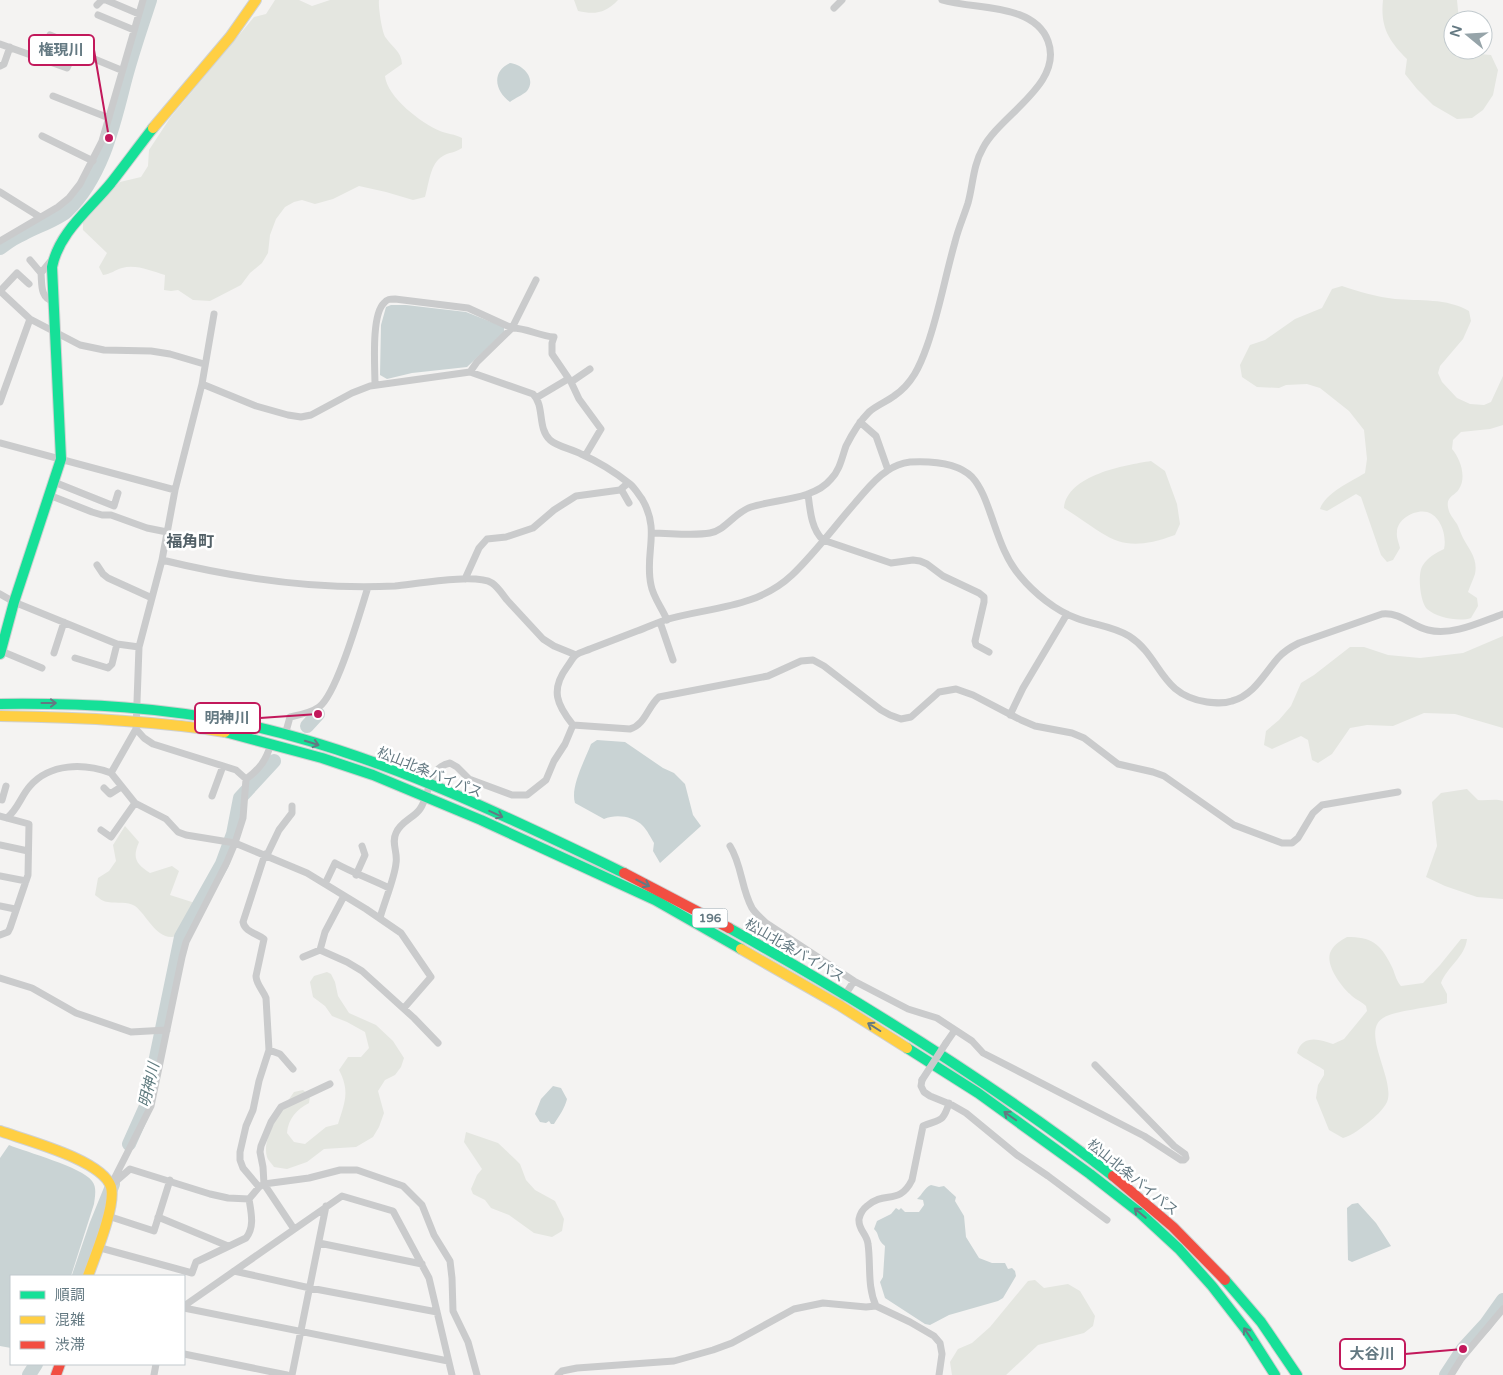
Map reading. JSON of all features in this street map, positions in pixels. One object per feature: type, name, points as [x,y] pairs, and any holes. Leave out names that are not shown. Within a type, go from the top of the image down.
[{"type":"main road","points":[[0,653],[14,602],[61,458],[54,332],[52,267],[54,257],[65,234],[110,184],[164,113],[230,37],[256,0]]},
{"type":"main road","name":"松山北条バイパス","points":[[0,704],[76,704],[136,707],[196,715],[285,735],[430,784],[604,863],[661,892],[724,925],[845,994],[991,1088],[1099,1166],[1148,1205],[1224,1277],[1260,1322],[1296,1375]]},
{"type":"main road","name":"松山北条バイパス","points":[[0,716],[77,717],[136,725],[194,727],[235,734],[322,758],[425,797],[538,845],[655,900],[839,1005],[992,1103],[1051,1145],[1140,1214],[1179,1249],[1212,1286],[1247,1331],[1274,1375]]},
{"type":"main road","points":[[0,1131],[83,1160],[102,1172],[111,1185],[112,1200],[108,1216],[88,1275]]},
{"type":"street","points":[[98,5],[102,0],[106,0],[139,14]]},
{"type":"street","points":[[0,240],[58,207],[69,198],[80,184],[102,141],[121,70],[143,0]]},
{"type":"street","points":[[834,8],[842,0]]},
{"type":"street","points":[[652,533],[709,533],[722,528],[744,510],[774,501],[799,497],[821,489],[833,478],[846,446],[860,422],[869,412],[902,390],[909,383],[921,364],[980,154],[995,131],[1038,87],[1049,68],[1051,50],[1049,42],[1040,26],[1017,14],[942,0]]},
{"type":"street","points":[[98,15],[134,30]]},
{"type":"street","points":[[50,34],[72,44],[75,51],[121,70]]},
{"type":"street","points":[[0,44],[67,68],[75,51]]},
{"type":"street","points":[[0,66],[4,64],[10,47]]},
{"type":"street","points":[[54,96],[109,118]]},
{"type":"street","points":[[42,136],[93,161]]},
{"type":"street","points":[[0,192],[40,217]]},
{"type":"street","points":[[41,273],[54,257]]},
{"type":"street","points":[[30,260],[41,273],[42,288],[45,296],[48,300],[53,301]]},
{"type":"street","points":[[29,284],[17,273],[0,291],[30,319],[80,345],[92,349],[151,351],[170,354],[204,364]]},
{"type":"street","points":[[470,372],[477,362],[512,328],[536,280]]},
{"type":"street","points":[[375,386],[376,327],[384,302],[389,299],[468,308],[512,328],[554,337],[552,354],[579,399],[601,428],[585,456]]},
{"type":"street","points":[[111,773],[136,725],[139,647],[162,560],[175,490],[202,384],[214,314]]},
{"type":"street","points":[[0,402],[30,319]]},
{"type":"street","points":[[536,398],[590,369]]},
{"type":"street","points":[[202,384],[256,406],[301,417],[311,415],[352,393],[375,386],[470,372],[533,394],[549,439],[595,460],[628,483],[645,506],[652,533],[649,578],[662,607],[663,621],[673,660]]},
{"type":"street","points":[[860,422],[876,436],[888,470]]},
{"type":"street","points":[[0,443],[175,490]]},
{"type":"street","points":[[1398,792],[1322,805],[1313,813],[1298,838],[1292,843],[1282,843],[1234,825],[1164,776],[1118,764],[1084,738],[1072,733],[1035,726],[973,695],[956,689],[940,692],[911,717],[901,719],[881,710],[824,666],[813,660],[801,661],[768,676],[659,697],[652,703],[641,722],[636,727],[630,729],[573,726],[562,712],[558,700],[557,685],[563,672],[576,655],[663,621],[710,611],[748,600],[779,586],[790,577],[870,485],[888,470],[909,462],[951,465],[963,470],[971,477],[984,497],[1011,564],[1032,588],[1075,618],[1120,631],[1132,638],[1146,651],[1164,678],[1174,689],[1200,701],[1217,703],[1230,702],[1242,698],[1255,688],[1278,658],[1298,643],[1382,614],[1399,615],[1418,626],[1438,632],[1461,628],[1503,614]]},
{"type":"street","points":[[54,482],[114,506],[118,493]]},
{"type":"street","points":[[465,579],[479,548],[487,539],[506,537],[533,528],[554,510],[576,496],[621,489],[628,483]]},
{"type":"street","points":[[621,489],[629,503]]},
{"type":"street","points":[[808,494],[813,523],[823,540],[891,563],[920,561],[943,576],[984,597],[975,641],[976,645],[989,652]]},
{"type":"street","points":[[49,495],[92,512],[111,515],[147,528],[167,532]]},
{"type":"street","points":[[162,560],[241,576],[368,587],[479,579],[492,583],[543,639],[576,655]]},
{"type":"street","points":[[97,565],[108,578],[152,598]]},
{"type":"street","points":[[285,735],[290,717],[319,707],[328,698],[343,662],[368,587]]},
{"type":"street","points":[[0,594],[14,602],[116,644],[139,647]]},
{"type":"street","points":[[1010,714],[1023,688],[1067,614]]},
{"type":"street","points":[[54,653],[64,622]]},
{"type":"street","points":[[75,658],[108,668],[112,664],[116,644]]},
{"type":"street","points":[[0,653],[42,668]]},
{"type":"street","points":[[111,1185],[151,1106],[186,942],[227,862],[243,818],[246,797],[246,779],[236,770],[153,744],[144,738],[136,725]]},
{"type":"street","points":[[380,918],[397,862],[394,848],[396,833],[400,826],[420,809],[436,770],[441,765],[450,763],[469,778],[512,795],[527,795],[546,780],[573,726]]},
{"type":"street","points":[[246,779],[263,764],[271,744]]},
{"type":"street","points":[[212,796],[223,766]]},
{"type":"street","points":[[4,817],[14,812],[30,786],[48,772],[85,767],[111,773],[135,803],[166,819],[178,832],[186,835],[235,842],[308,873],[401,933],[431,977],[404,1008]]},
{"type":"street","points":[[104,788],[110,794],[121,787]]},
{"type":"street","points":[[2,800],[3,790]]},
{"type":"street","points":[[101,830],[111,837],[135,803]]},
{"type":"street","points":[[292,806],[292,813],[278,830],[266,855],[243,922],[247,930],[264,939],[256,981],[266,998],[269,1050],[258,1081],[253,1110],[246,1126],[240,1160],[244,1168],[261,1186],[294,1229]]},
{"type":"street","points":[[0,935],[8,932],[28,875],[29,824],[4,817]]},
{"type":"street","points":[[0,845],[28,851]]},
{"type":"street","points":[[356,874],[365,855],[362,846]]},
{"type":"street","points":[[730,846],[736,858],[747,898],[753,910],[766,923],[854,981],[908,1009],[937,1018],[972,1041],[983,1053],[1144,1136],[1184,1160],[1186,1158],[1185,1154],[1174,1146],[1094,1065]]},
{"type":"street","points":[[325,884],[335,863],[389,888]]},
{"type":"street","points":[[0,876],[26,881]]},
{"type":"street","points":[[320,950],[325,932],[344,896]]},
{"type":"street","points":[[0,906],[15,909]]},
{"type":"street","points":[[303,956],[320,950],[362,971],[404,1008],[438,1043]]},
{"type":"street","points":[[0,978],[32,988],[76,1013],[130,1032],[167,1030]]},
{"type":"street","points":[[839,1005],[854,981]]},
{"type":"street","points":[[955,1030],[922,1080],[921,1086],[924,1092],[949,1103],[986,1128],[1017,1155],[1106,1220]]},
{"type":"street","points":[[269,1050],[280,1054],[293,1069]]},
{"type":"street","points":[[249,1199],[261,1186],[264,1167],[260,1152],[271,1122],[281,1107],[330,1084]]},
{"type":"street","points":[[876,1306],[872,1296],[868,1239],[860,1227],[859,1219],[862,1212],[872,1202],[903,1194],[912,1180],[923,1126],[940,1121],[945,1117],[949,1103]]},
{"type":"street","points":[[111,1185],[130,1169],[228,1198],[249,1199]]},
{"type":"street","points":[[261,1186],[349,1169],[397,1183],[409,1191],[422,1205],[434,1235],[450,1261],[453,1312],[468,1342],[477,1375]]},
{"type":"street","points":[[108,1216],[154,1230],[170,1180]]},
{"type":"street","points":[[185,1306],[342,1196],[393,1211],[429,1278],[452,1375]]},
{"type":"street","points":[[98,1247],[192,1273],[196,1262],[246,1238],[250,1233],[252,1221],[249,1199]]},
{"type":"street","points":[[292,1375],[326,1206]]},
{"type":"street","points":[[158,1217],[228,1246]]},
{"type":"street","points":[[320,1243],[422,1264]]},
{"type":"street","points":[[234,1271],[310,1288],[437,1312]]},
{"type":"street","points":[[558,1375],[577,1368],[674,1361],[713,1350],[732,1342],[794,1309],[824,1303],[866,1307],[876,1306],[934,1336],[940,1343],[942,1354],[939,1375]]},
{"type":"street","points":[[185,1307],[448,1361]]},
{"type":"street","points":[[1451,1375],[1461,1359],[1503,1310]]},
{"type":"street","points":[[185,1354],[287,1375]]},
{"type":"shaded area","points":[[275,0],[299,0],[312,6],[330,0],[379,0],[385,35],[398,53],[402,64],[385,76],[387,84],[398,101],[415,116],[440,131],[462,138],[462,148],[443,156],[435,164],[425,197],[413,200],[359,186],[333,199],[315,204],[302,200],[285,207],[276,219],[270,235],[268,253],[262,263],[250,273],[241,285],[210,301],[193,300],[178,290],[164,290],[165,275],[144,268],[127,267],[103,275],[99,267],[107,253],[83,230],[83,222],[120,182],[141,177],[148,166],[149,150],[170,118],[254,17],[266,14]]},
{"type":"shaded area","points":[[574,0],[618,0],[605,10],[590,13],[578,11]]},
{"type":"shaded area","points":[[1383,0],[1457,0],[1458,10],[1443,10],[1443,60],[1493,59],[1498,70],[1493,95],[1483,110],[1472,118],[1457,119],[1433,105],[1405,74],[1407,59],[1395,46],[1387,33],[1382,10]]},
{"type":"shaded area","points":[[510,63],[519,66],[527,73],[530,86],[527,91],[510,102],[501,93],[497,82],[500,71]]},
{"type":"shaded area","points":[[1342,286],[1388,298],[1442,302],[1469,311],[1471,321],[1463,339],[1440,366],[1438,373],[1442,382],[1457,398],[1470,404],[1484,405],[1491,402],[1503,376],[1503,425],[1490,429],[1461,432],[1453,440],[1452,449],[1458,457],[1462,468],[1462,479],[1459,489],[1448,501],[1448,507],[1473,555],[1475,564],[1475,574],[1468,592],[1477,598],[1478,606],[1471,618],[1455,619],[1442,617],[1427,609],[1423,600],[1420,581],[1421,569],[1430,557],[1444,549],[1445,544],[1442,527],[1432,514],[1422,511],[1403,519],[1397,532],[1400,548],[1393,560],[1387,562],[1381,555],[1361,497],[1356,494],[1327,511],[1320,509],[1327,498],[1333,493],[1365,473],[1367,459],[1364,430],[1349,411],[1320,388],[1307,384],[1286,385],[1279,388],[1257,387],[1242,377],[1240,365],[1250,345],[1265,340],[1295,319],[1322,308],[1332,289]]},
{"type":"shaded area","points":[[391,305],[466,312],[504,327],[504,332],[467,367],[412,373],[387,379],[380,375],[381,325],[386,307]]},
{"type":"shaded area","points":[[1151,461],[1165,471],[1177,504],[1180,524],[1175,535],[1140,544],[1127,543],[1115,540],[1104,534],[1064,508],[1068,497],[1075,487],[1086,480],[1113,469]]},
{"type":"shaded area","points":[[1503,636],[1503,728],[1455,714],[1424,713],[1393,726],[1367,725],[1350,728],[1332,754],[1318,763],[1312,760],[1308,740],[1301,736],[1272,749],[1264,745],[1266,731],[1291,706],[1301,683],[1350,647],[1364,647],[1388,655],[1420,658],[1463,653]]},
{"type":"shaded area","points":[[597,740],[625,742],[663,768],[674,773],[685,784],[693,815],[701,826],[660,863],[653,851],[654,843],[639,823],[624,817],[604,819],[575,803],[576,782],[591,744]]},
{"type":"shaded area","points":[[1467,789],[1478,800],[1503,801],[1503,899],[1477,897],[1426,877],[1437,846],[1432,802],[1441,793]]},
{"type":"shaded area","points":[[125,826],[139,842],[136,856],[141,867],[150,873],[172,866],[179,871],[170,895],[195,903],[177,936],[170,937],[158,932],[135,906],[106,902],[95,895],[98,878],[109,871],[116,861],[113,845]]},
{"type":"shaded area","points":[[1347,937],[1362,938],[1379,946],[1387,957],[1401,986],[1423,983],[1461,939],[1467,939],[1463,951],[1441,983],[1447,994],[1447,1003],[1389,1015],[1383,1018],[1377,1025],[1375,1034],[1387,1082],[1387,1102],[1381,1111],[1369,1122],[1343,1138],[1329,1130],[1316,1098],[1318,1085],[1324,1075],[1324,1070],[1297,1053],[1299,1047],[1307,1040],[1317,1040],[1333,1044],[1344,1039],[1367,1011],[1366,1006],[1352,996],[1343,986],[1330,964],[1331,950]]},
{"type":"shaded area","points":[[327,972],[331,974],[338,996],[349,1013],[376,1025],[393,1041],[404,1058],[401,1067],[395,1075],[385,1080],[378,1091],[384,1113],[373,1137],[356,1147],[324,1149],[307,1162],[287,1169],[274,1167],[267,1157],[267,1141],[274,1123],[294,1092],[303,1090],[310,1096],[309,1103],[294,1115],[289,1123],[287,1133],[294,1142],[305,1144],[326,1127],[338,1124],[345,1097],[344,1084],[339,1070],[348,1057],[361,1057],[369,1048],[365,1032],[332,1016],[325,1006],[313,997],[310,982],[314,976]]},
{"type":"shaded area","points":[[553,1086],[561,1088],[567,1099],[566,1102],[554,1124],[551,1124],[549,1121],[546,1123],[540,1122],[535,1114],[541,1099]]},
{"type":"shaded area","points":[[466,1132],[498,1143],[520,1164],[526,1180],[535,1190],[555,1201],[564,1219],[562,1231],[552,1237],[534,1233],[509,1215],[491,1208],[485,1200],[473,1194],[471,1189],[482,1169],[464,1142]]},
{"type":"shaded area","points":[[9,1145],[77,1170],[92,1181],[95,1186],[94,1204],[71,1275],[10,1275],[10,1348],[0,1346],[0,1158]]},
{"type":"shaded area","points":[[931,1185],[944,1186],[956,1197],[955,1201],[964,1216],[966,1237],[979,1258],[992,1263],[1005,1263],[1008,1269],[1012,1268],[1015,1271],[1016,1276],[1003,1298],[998,1301],[949,1315],[930,1325],[925,1324],[885,1298],[880,1282],[883,1277],[885,1246],[874,1229],[877,1221],[891,1214],[896,1208],[899,1210],[901,1208],[905,1212],[919,1212],[924,1205],[923,1200],[917,1199]]},
{"type":"shaded area","points":[[1358,1203],[1376,1223],[1391,1246],[1352,1262],[1348,1260],[1347,1208],[1352,1204]]},
{"type":"shaded area","points":[[1035,1280],[1044,1288],[1068,1284],[1080,1291],[1095,1316],[1093,1326],[1084,1333],[1038,1345],[1006,1375],[952,1375],[950,1362],[958,1349],[972,1343],[990,1327],[1028,1281]]},
{"type":"waterway","points":[[0,248],[17,237],[63,214],[79,198],[89,183],[110,135],[150,0]]},
{"type":"waterway","name":"明神川","points":[[307,726],[318,714]]},
{"type":"waterway","name":"明神川","points":[[129,1144],[146,1106],[181,937],[222,864],[233,834],[240,798],[274,761]]},
{"type":"waterway","name":"明神川","points":[[79,1275],[113,1184]]},
{"type":"waterway","points":[[1446,1375],[1463,1349],[1486,1324],[1503,1300]]},
{"type":"waterway","name":"明神川","points":[[29,1375],[35,1365]]},
{"type":"traffic: fast","points":[[0,654],[14,602],[61,459],[52,267],[61,243],[68,232],[111,183],[153,128]]},
{"type":"traffic: fast","points":[[0,704],[94,705],[156,710],[217,719],[297,737],[393,769],[440,788],[533,829],[624,873]]},
{"type":"traffic: fast","points":[[225,732],[322,758],[373,775],[481,820],[655,900],[741,949]]},
{"type":"traffic: fast","points":[[729,928],[877,1014],[926,1045],[1021,1108],[1113,1176]]},
{"type":"traffic: fast","points":[[907,1048],[978,1093],[1090,1174],[1140,1213],[1179,1249],[1212,1286],[1247,1331],[1275,1375]]},
{"type":"traffic: fast","points":[[1225,1280],[1261,1322],[1297,1375]]},
{"type":"traffic: slow","points":[[153,128],[230,37],[256,0]]},
{"type":"traffic: slow","points":[[0,716],[113,720],[225,732]]},
{"type":"traffic: slow","points":[[741,949],[839,1005],[907,1048]]},
{"type":"traffic: slow","points":[[0,1131],[62,1152],[94,1168],[105,1177],[111,1187],[112,1195],[108,1218],[88,1275]]},
{"type":"traffic: jam","points":[[624,873],[729,928]]},
{"type":"traffic: jam","points":[[1113,1176],[1173,1227],[1225,1280]]},
{"type":"traffic: jam","points":[[56,1375],[60,1365]]},
{"type":"place","name":"権現川","points":[[109,138]]},
{"type":"place","name":"明神川","points":[[318,714]]},
{"type":"place","name":"大谷川","points":[[1463,1349]]},
{"type":"district","name":"福角町","points":[[190,541]]}]
